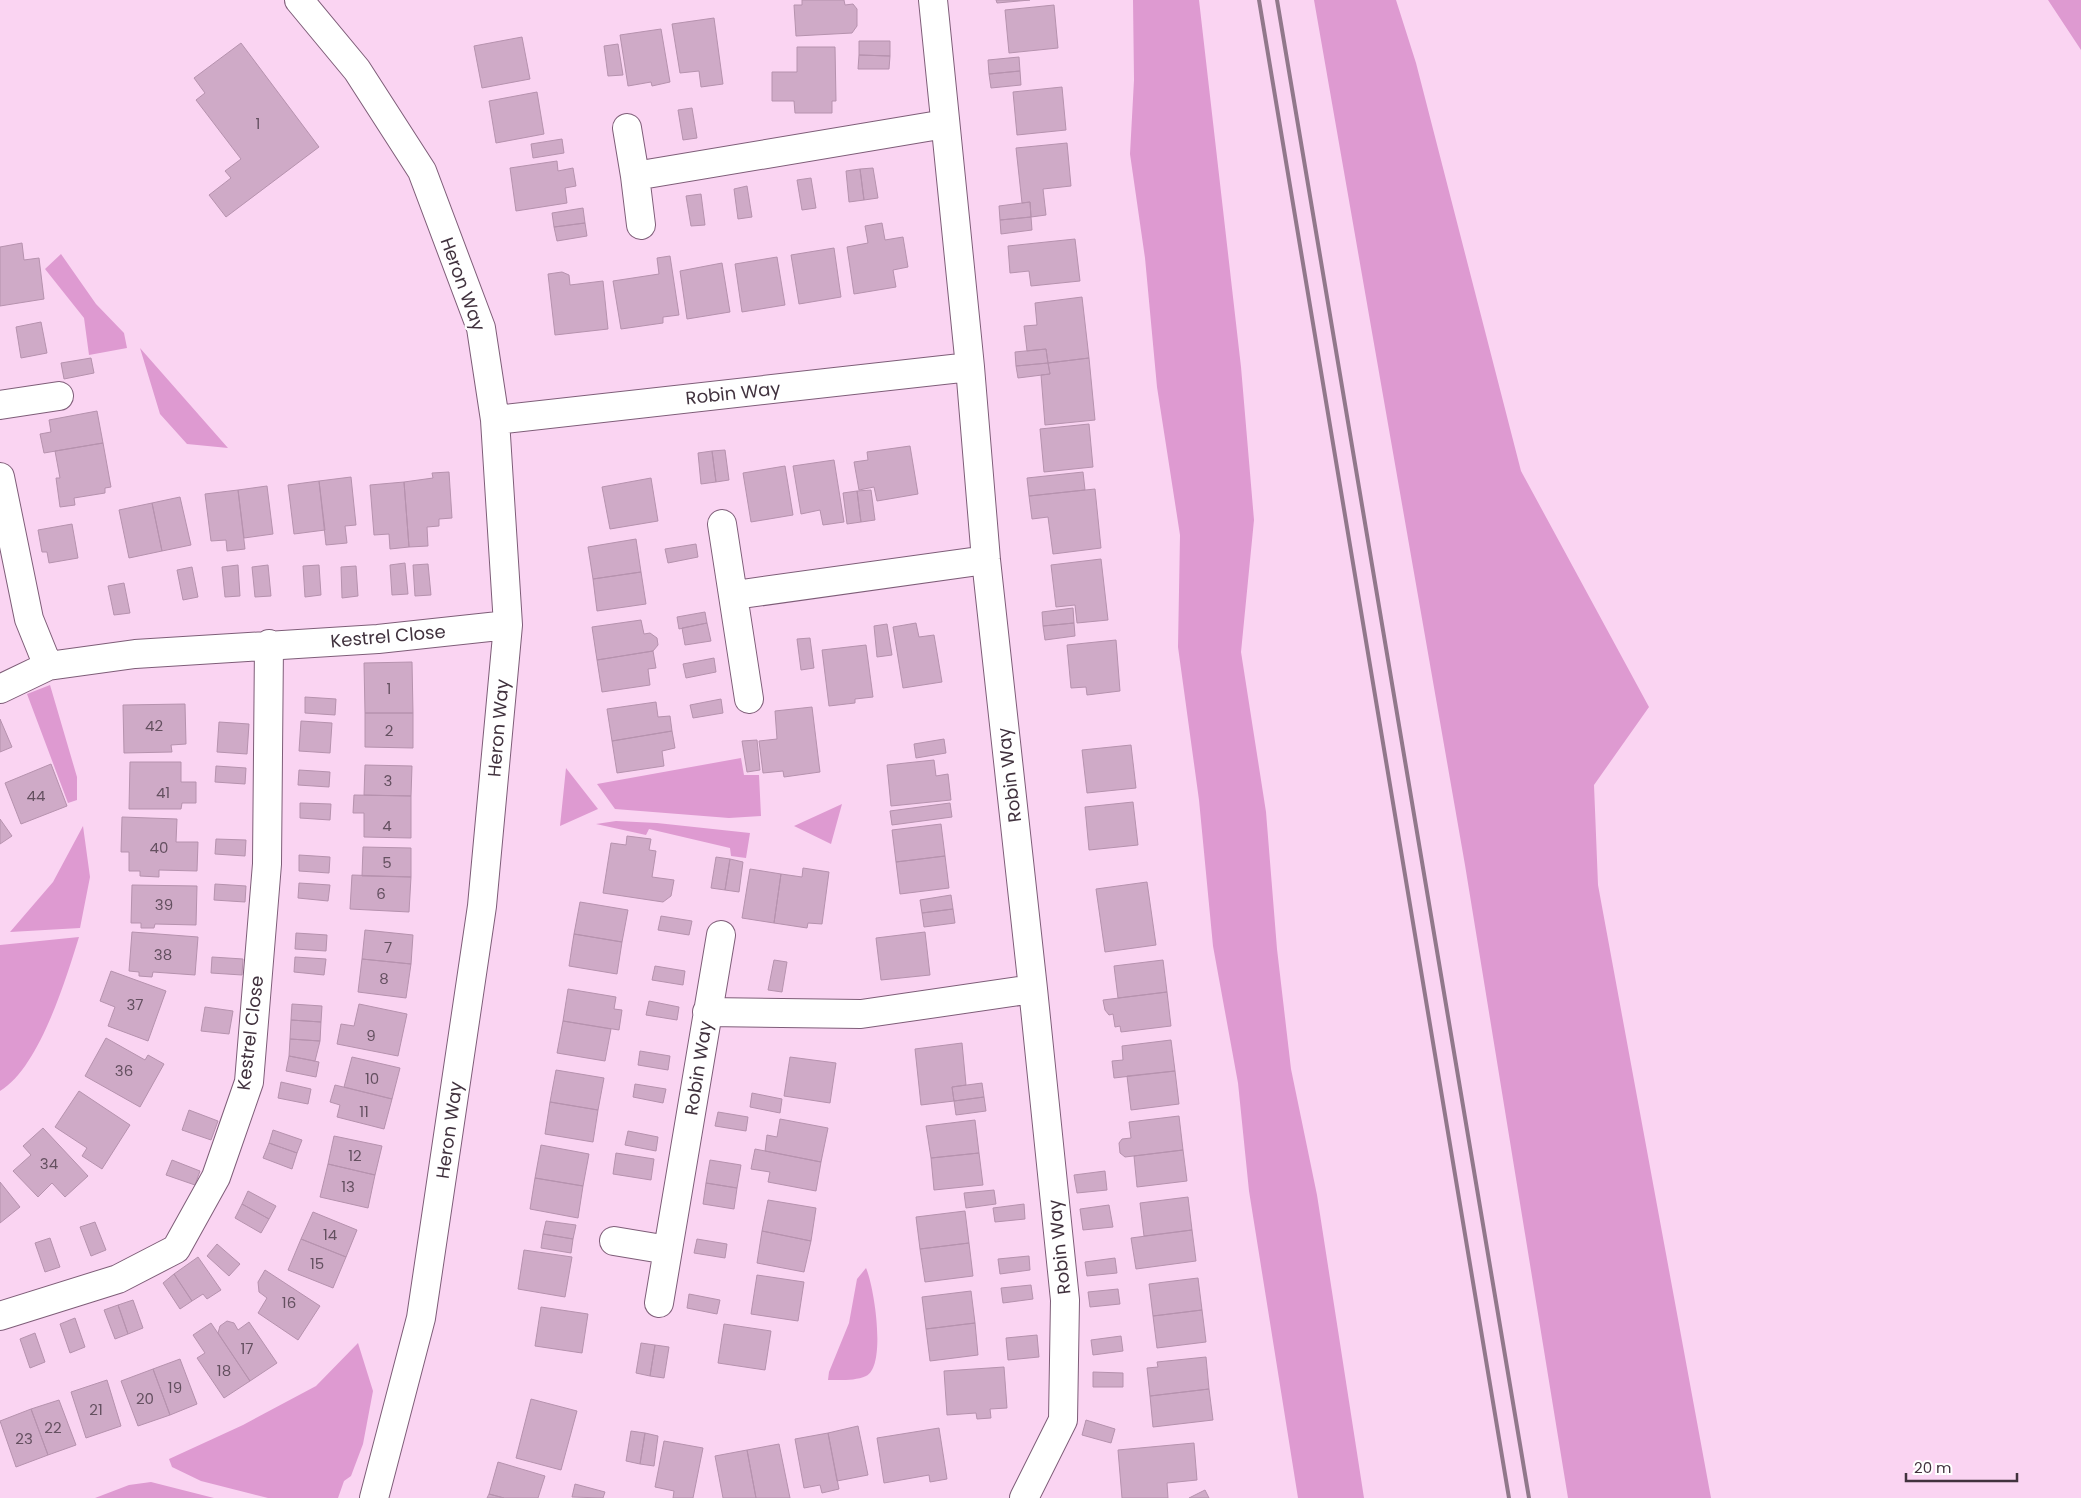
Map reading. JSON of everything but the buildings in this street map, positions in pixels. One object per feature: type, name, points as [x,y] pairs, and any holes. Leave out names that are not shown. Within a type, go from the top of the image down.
[{"type":"street","name":"Heron Way","points":[[299,0],[357,70],[422,171],[481,328],[495,420],[508,625],[482,906],[425,1289],[420,1318],[374,1498]]},
{"type":"street","name":"Robin Way","points":[[933,0],[970,367],[986,560],[1065,1300],[1063,1420],[1024,1498]]},
{"type":"street","points":[[635,176],[945,124]]},
{"type":"street","points":[[627,128],[641,225]]},
{"type":"street","name":"Robin Way","points":[[495,420],[970,367]]},
{"type":"street","points":[[0,405],[59,396]]},
{"type":"street","points":[[0,477],[30,620],[48,666]]},
{"type":"street","points":[[722,524],[735,595],[749,699]]},
{"type":"street","points":[[735,595],[986,560]]},
{"type":"street","name":"Kestrel Close","points":[[0,689],[48,666],[135,654],[269,644],[378,639],[508,625]]},
{"type":"street","name":"Kestrel Close","points":[[0,1316],[118,1279],[176,1249],[216,1177],[249,1082],[267,864],[269,644]]},
{"type":"street","name":"Robin Way","points":[[659,1302],[720,935]]},
{"type":"street","name":"Robin Way","points":[[707,1012],[861,1014],[1033,989]]},
{"type":"street","points":[[614,1240],[668,1250]]},
{"type":"shaded area","points":[[1133,0],[1199,0],[1241,367],[1254,520],[1241,652],[1266,812],[1277,949],[1291,1069],[1317,1195],[1364,1498],[1298,1498],[1249,1191],[1238,1083],[1213,946],[1199,800],[1178,647],[1180,535],[1157,387],[1145,258],[1130,154],[1134,80]]},
{"type":"shaded area","points":[[1314,0],[1396,0],[1416,63],[1521,471],[1649,707],[1594,785],[1598,885],[1711,1498],[1568,1498],[1465,865]]},
{"type":"shaded area","points":[[2048,0],[2081,0],[2081,50]]},
{"type":"shaded area","points":[[61,254],[96,304],[124,333],[127,348],[89,355],[84,318],[45,269]]},
{"type":"shaded area","points":[[140,348],[228,448],[187,444],[160,414]]},
{"type":"shaded area","points":[[50,685],[77,777],[77,800],[68,803],[27,694]]},
{"type":"shaded area","points":[[741,758],[744,775],[759,775],[761,816],[729,818],[615,809],[597,784]]},
{"type":"shaded area","points":[[566,768],[598,809],[560,826]]},
{"type":"shaded area","points":[[842,804],[831,844],[794,826]]},
{"type":"shaded area","points":[[616,821],[657,823],[750,833],[746,858],[731,856],[730,848],[649,829],[646,835],[596,824]]},
{"type":"shaded area","points":[[83,826],[90,877],[80,928],[10,932],[53,882]]},
{"type":"shaded area","points":[[79,937],[59,998],[39,1043],[14,1080],[0,1091],[0,945]]},
{"type":"shaded area","points":[[866,1268],[872,1291],[877,1325],[876,1357],[872,1369],[866,1376],[857,1379],[828,1380],[829,1372],[849,1323],[857,1279]]},
{"type":"shaded area","points":[[358,1343],[373,1391],[363,1444],[351,1476],[344,1481],[338,1498],[268,1498],[201,1481],[172,1467],[169,1459],[243,1425],[316,1386]]},
{"type":"shaded area","points":[[151,1482],[214,1498],[95,1498],[129,1485]]},
{"type":"railway","points":[[1259,0],[1509,1498]]},
{"type":"railway","points":[[1277,0],[1529,1498]]}]
